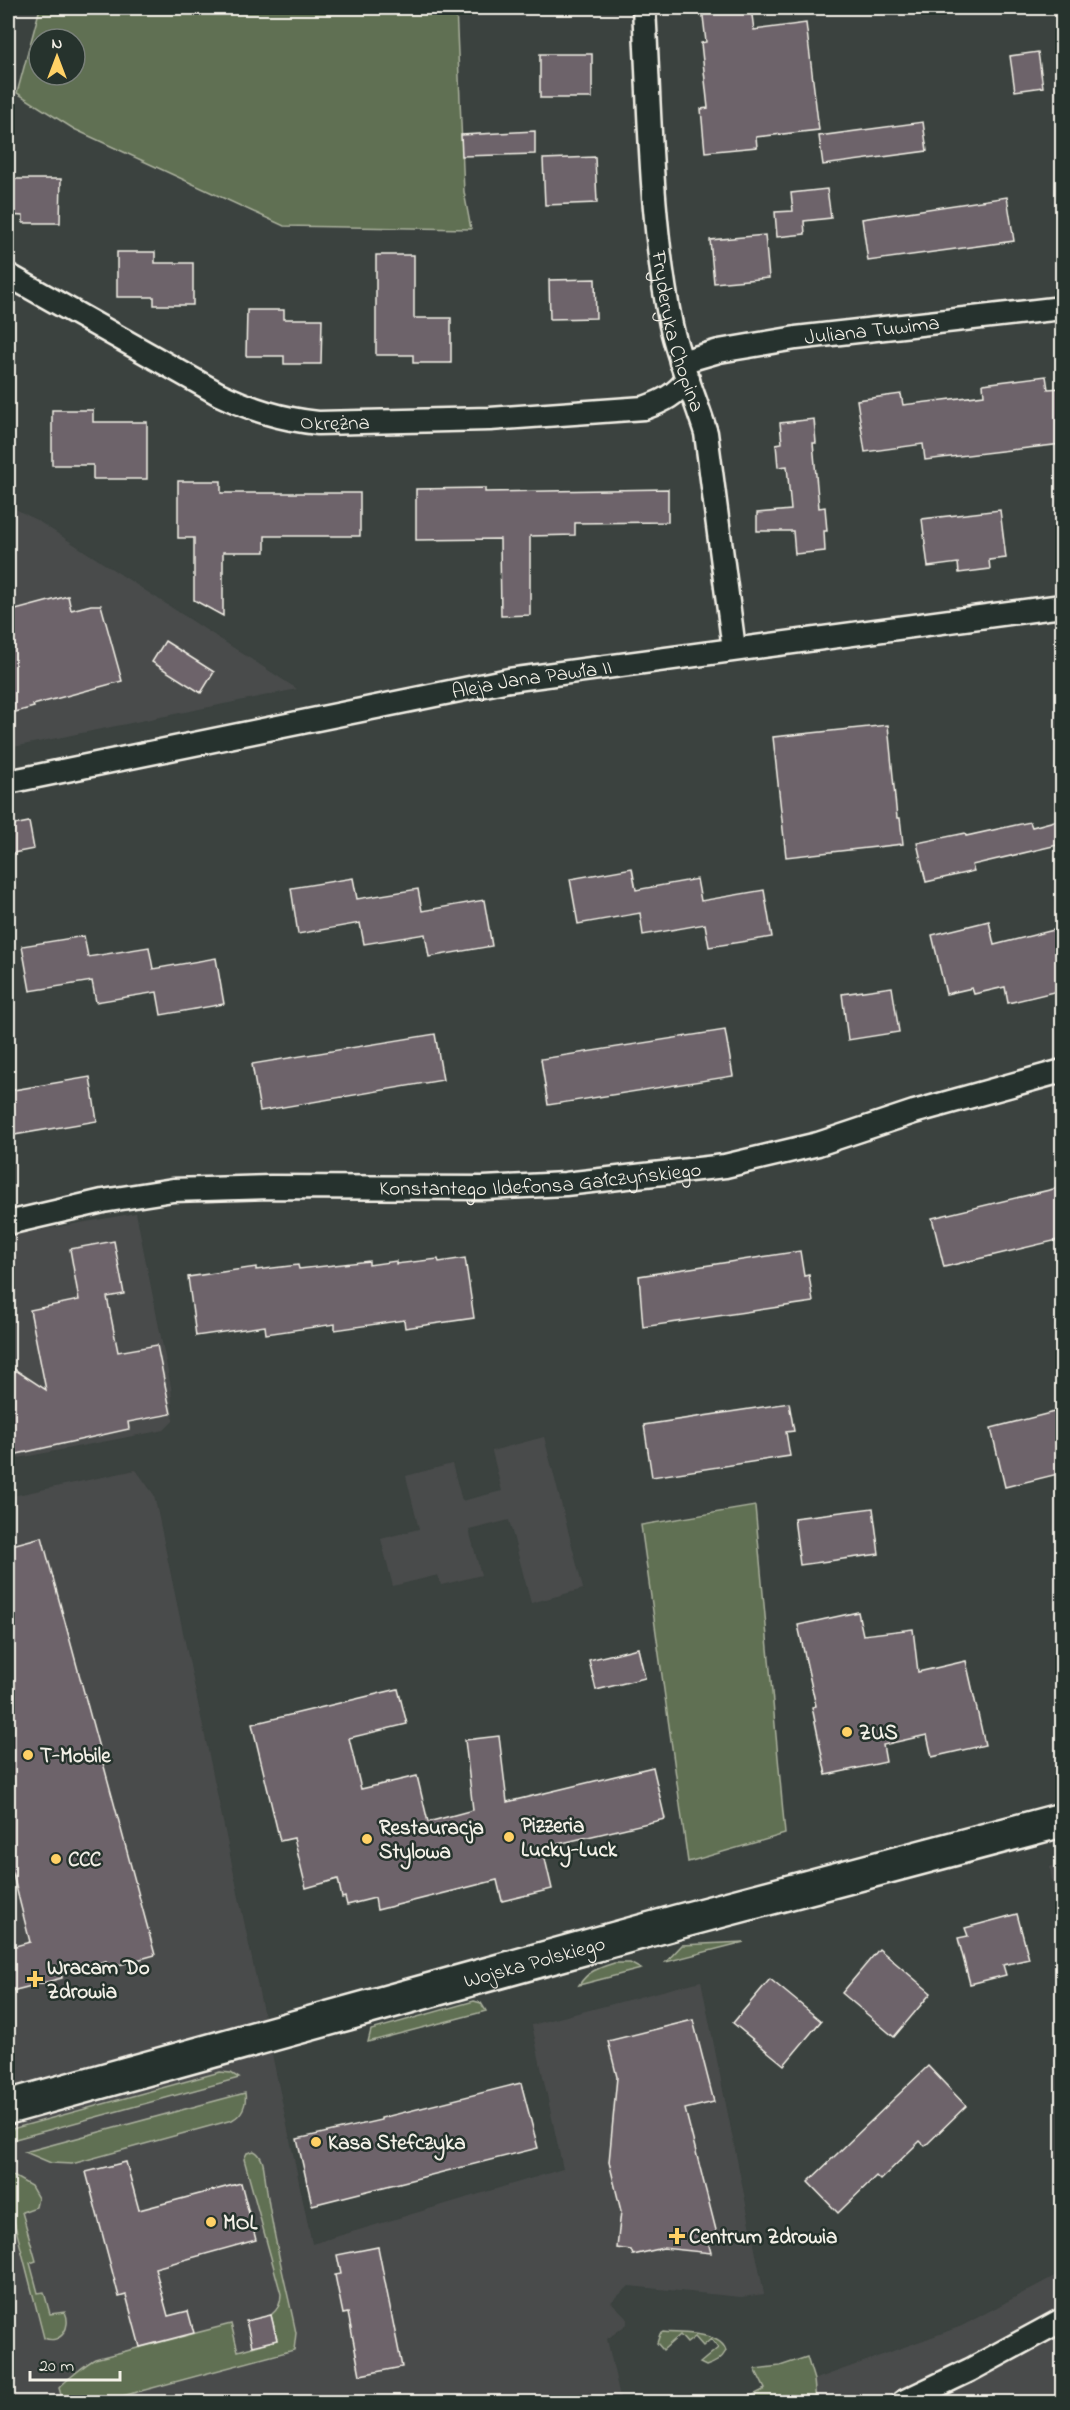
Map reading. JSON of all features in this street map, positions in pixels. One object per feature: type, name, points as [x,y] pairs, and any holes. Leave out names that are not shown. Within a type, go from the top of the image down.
[{"type":"street","name":"Fryderyka Chopina","points":[[644,8],[655,212],[664,287],[672,328],[684,370],[706,433],[734,649]]},
{"type":"street","name":"Okrężna","points":[[8,276],[219,394],[253,410],[290,420],[318,423],[490,419],[644,408],[666,400],[677,392],[684,370]]},
{"type":"street","name":"Juliana Tuwima","points":[[684,370],[719,351],[786,339],[1062,308]]},
{"type":"street","name":"Aleja Jana Pawła II","points":[[8,782],[509,680],[1062,606]]},
{"type":"street","name":"Konstantego Ildefonsa Gałczyńskiego","points":[[8,1223],[103,1200],[173,1190],[270,1187],[484,1188],[564,1184],[725,1166],[818,1144],[925,1109],[1062,1071]]},
{"type":"street","name":"Wojska Polskiego","points":[[8,2107],[677,1922],[1062,1820]]},
{"type":"street","points":[[903,2403],[1062,2320]]},
{"type":"shaded area","points":[[8,505],[38,521],[297,689],[8,748]]},
{"type":"shaded area","points":[[136,1213],[171,1387],[173,1421],[164,1430],[8,1460],[8,1236]]},
{"type":"shaded area","points":[[544,1437],[583,1589],[531,1603],[509,1520],[469,1530],[481,1575],[441,1585],[438,1575],[393,1586],[381,1539],[419,1529],[406,1476],[452,1464],[462,1501],[502,1491],[492,1451]]},
{"type":"shaded area","points":[[136,1470],[154,1495],[312,2244],[563,2169],[532,2025],[701,1981],[764,2294],[741,2297],[629,2286],[611,2302],[627,2318],[627,2324],[607,2339],[621,2402],[8,2402],[8,1497]]},
{"type":"shaded area","points":[[1062,1864],[1062,1945],[1050,1867]]},
{"type":"shaded area","points":[[1062,2272],[1062,2402],[812,2402],[816,2400],[814,2380],[962,2326]]},
{"type":"green space","points":[[40,8],[456,8],[464,192],[471,229],[284,226],[74,129],[17,93],[27,56],[27,87],[87,87],[87,27],[35,27]]},
{"type":"green space","points":[[755,1506],[785,1834],[688,1862],[641,1525]]},
{"type":"green space","points":[[744,1942],[666,1962],[682,1945]]},
{"type":"green space","points":[[614,1963],[630,1963],[641,1969],[579,1985],[586,1976]]},
{"type":"green space","points":[[474,2001],[481,2003],[486,2011],[368,2042],[371,2030]]},
{"type":"green space","points":[[220,2072],[231,2073],[239,2078],[8,2141],[8,2130]]},
{"type":"green space","points":[[245,2093],[243,2109],[232,2120],[72,2164],[51,2163],[25,2152]]},
{"type":"green space","points":[[254,2151],[258,2153],[263,2165],[272,2221],[296,2333],[294,2350],[100,2402],[63,2402],[59,2388],[95,2359],[231,2324],[238,2351],[277,2340],[271,2315],[279,2306],[281,2294],[244,2159],[247,2153]]},
{"type":"green space","points":[[8,2173],[31,2186],[38,2198],[36,2207],[22,2212],[36,2261],[30,2263],[38,2293],[44,2292],[50,2314],[65,2312],[67,2318],[64,2333],[55,2339],[44,2338],[8,2198]]},
{"type":"green space","points":[[663,2332],[709,2337],[717,2340],[726,2351],[718,2361],[706,2366],[700,2363],[718,2348],[711,2339],[703,2346],[695,2337],[687,2343],[680,2335],[663,2350],[657,2343]]},
{"type":"green space","points":[[807,2357],[814,2380],[816,2401],[740,2402],[765,2389],[755,2369],[780,2366]]},
{"type":"building","points":[[702,8],[751,8],[754,30],[806,23],[819,130],[756,137],[757,147],[705,152],[701,109],[708,108],[701,43],[706,42]]},
{"type":"building","points":[[1038,52],[1043,87],[1015,91],[1010,56]]},
{"type":"building","points":[[540,54],[592,54],[592,98],[540,98]]},
{"type":"building","points":[[923,122],[927,151],[823,165],[819,136]]},
{"type":"building","points":[[535,131],[535,154],[462,156],[461,135]]},
{"type":"building","points":[[595,157],[597,203],[545,205],[543,159]]},
{"type":"building","points":[[8,179],[61,179],[60,223],[23,223],[23,216],[8,215]]},
{"type":"building","points":[[827,189],[831,218],[804,221],[805,234],[777,237],[775,212],[793,211],[791,193]]},
{"type":"building","points":[[1007,197],[1014,241],[868,261],[862,219]]},
{"type":"building","points":[[765,235],[769,278],[714,283],[710,240]]},
{"type":"building","points":[[117,252],[155,252],[155,263],[193,263],[193,305],[154,305],[154,297],[117,297]]},
{"type":"building","points":[[376,255],[414,255],[414,318],[451,318],[451,363],[413,363],[413,355],[376,355]]},
{"type":"building","points":[[595,279],[596,318],[550,319],[549,280]]},
{"type":"building","points":[[247,310],[284,310],[284,319],[322,319],[321,364],[284,364],[284,356],[246,356]]},
{"type":"building","points":[[1046,376],[1048,389],[1062,388],[1062,444],[925,460],[923,444],[865,452],[857,400],[901,394],[903,405],[984,395],[983,384]]},
{"type":"building","points":[[52,410],[93,410],[93,422],[147,422],[147,479],[93,479],[93,465],[52,465]]},
{"type":"building","points":[[814,419],[816,443],[813,443],[819,508],[825,507],[827,531],[824,531],[825,551],[795,554],[793,531],[757,531],[757,513],[791,510],[787,466],[778,467],[776,444],[782,443],[780,423]]},
{"type":"building","points":[[178,481],[221,481],[221,493],[360,493],[360,536],[265,536],[265,552],[223,552],[223,616],[194,600],[194,538],[178,538]]},
{"type":"building","points":[[485,488],[485,492],[668,489],[668,522],[575,523],[575,535],[530,536],[530,615],[501,616],[500,539],[416,540],[416,489]]},
{"type":"building","points":[[1000,510],[1006,558],[989,560],[990,569],[959,573],[958,563],[928,567],[922,519]]},
{"type":"building","points":[[68,596],[71,610],[101,605],[122,681],[8,714],[8,612]]},
{"type":"building","points":[[165,641],[214,672],[201,693],[152,662]]},
{"type":"building","points":[[888,725],[897,818],[900,818],[903,844],[786,857],[773,737]]},
{"type":"building","points":[[1062,819],[1062,844],[972,865],[974,871],[926,882],[917,843],[965,833],[966,836],[1030,822],[1032,827]]},
{"type":"building","points":[[29,822],[34,849],[8,854],[8,826]]},
{"type":"building","points":[[632,868],[636,890],[697,879],[701,901],[764,890],[772,937],[709,947],[705,924],[643,935],[640,913],[578,924],[570,879]]},
{"type":"building","points":[[353,878],[357,899],[418,889],[422,911],[484,900],[492,946],[429,957],[425,934],[364,944],[360,923],[298,934],[291,888]]},
{"type":"building","points":[[989,921],[994,945],[1062,928],[1062,990],[1008,1003],[1005,987],[974,994],[972,988],[946,994],[932,935]]},
{"type":"building","points":[[84,936],[88,957],[149,947],[153,969],[216,958],[224,1004],[161,1015],[157,992],[96,1002],[92,981],[30,991],[22,946]]},
{"type":"building","points":[[892,987],[899,1032],[848,1040],[842,994]]},
{"type":"building","points":[[725,1030],[733,1076],[548,1105],[541,1059]]},
{"type":"building","points":[[435,1034],[443,1080],[260,1111],[252,1064]]},
{"type":"building","points":[[90,1077],[97,1121],[8,1136],[8,1091]]},
{"type":"building","points":[[1062,1187],[1062,1239],[944,1267],[932,1218]]},
{"type":"building","points":[[114,1241],[124,1294],[107,1297],[118,1352],[157,1345],[171,1414],[128,1422],[129,1429],[8,1456],[8,1365],[46,1390],[30,1310],[79,1300],[70,1249]]},
{"type":"building","points":[[800,1251],[804,1276],[809,1275],[813,1302],[643,1327],[639,1276]]},
{"type":"building","points":[[465,1258],[474,1318],[405,1328],[404,1320],[335,1330],[335,1324],[266,1334],[265,1326],[196,1336],[188,1277],[256,1267],[256,1270],[298,1265],[299,1269],[369,1261],[369,1265],[438,1259],[439,1262]]},
{"type":"building","points":[[789,1403],[794,1431],[786,1432],[790,1456],[652,1477],[644,1425]]},
{"type":"building","points":[[1062,1410],[1062,1473],[1005,1487],[991,1428]]},
{"type":"building","points":[[873,1508],[879,1554],[800,1565],[794,1518]]},
{"type":"building","points":[[42,1537],[155,1955],[108,1968],[106,1961],[61,1973],[62,1978],[8,1992],[8,1948],[30,1942],[8,1855],[8,1546]]},
{"type":"building","points":[[858,1612],[863,1635],[913,1629],[918,1672],[966,1661],[985,1745],[932,1757],[927,1735],[883,1745],[886,1762],[826,1775],[812,1707],[816,1706],[798,1625]]},
{"type":"building","points":[[638,1648],[645,1678],[596,1690],[589,1660]]},
{"type":"building","points":[[398,1689],[407,1724],[349,1738],[361,1789],[417,1776],[428,1822],[473,1810],[465,1740],[499,1736],[507,1802],[653,1767],[665,1819],[545,1847],[546,1849],[543,1850],[552,1889],[502,1901],[497,1880],[377,1910],[375,1898],[347,1905],[345,1897],[342,1898],[338,1879],[306,1888],[294,1838],[280,1841],[252,1724]]},
{"type":"building","points":[[1017,1914],[1029,1959],[1003,1965],[1006,1975],[970,1984],[958,1938],[968,1936],[965,1928]]},
{"type":"building","points":[[879,1949],[931,1993],[894,2037],[842,1993]]},
{"type":"building","points":[[770,1979],[821,2021],[784,2065],[733,2023]]},
{"type":"building","points":[[693,2020],[714,2102],[685,2109],[717,2234],[707,2237],[711,2253],[663,2248],[633,2255],[631,2250],[617,2248],[621,2211],[609,2162],[617,2077],[608,2041]]},
{"type":"building","points":[[928,2066],[966,2106],[925,2146],[920,2141],[880,2180],[876,2176],[838,2213],[808,2182]]},
{"type":"building","points":[[521,2083],[538,2148],[312,2205],[297,2139],[381,2120],[381,2118]]},
{"type":"building","points":[[126,2162],[139,2210],[241,2183],[256,2240],[155,2268],[168,2316],[188,2311],[194,2333],[140,2347],[126,2295],[119,2297],[86,2172]]},
{"type":"building","points":[[378,2247],[402,2367],[360,2375],[348,2313],[343,2314],[335,2275],[341,2274],[337,2255]]},
{"type":"building","points":[[271,2315],[277,2340],[252,2346],[246,2321]]},
{"type":"place","name":"ZUS","points":[[847,1732]]},
{"type":"place","name":"T-Mobile","points":[[28,1755]]},
{"type":"place","name":"Pizzeria Lucky-Luck","points":[[509,1837]]},
{"type":"place","name":"Restauracja Stylowa","points":[[367,1839]]},
{"type":"place","name":"CCC","points":[[56,1859]]},
{"type":"place","name":"Wracam Do Zdrowia","points":[[35,1979]]},
{"type":"place","name":"Kasa Stefczyka","points":[[316,2142]]},
{"type":"place","name":"MOL","points":[[211,2222]]},
{"type":"place","name":"Centrum Zdrowia","points":[[677,2236]]}]
